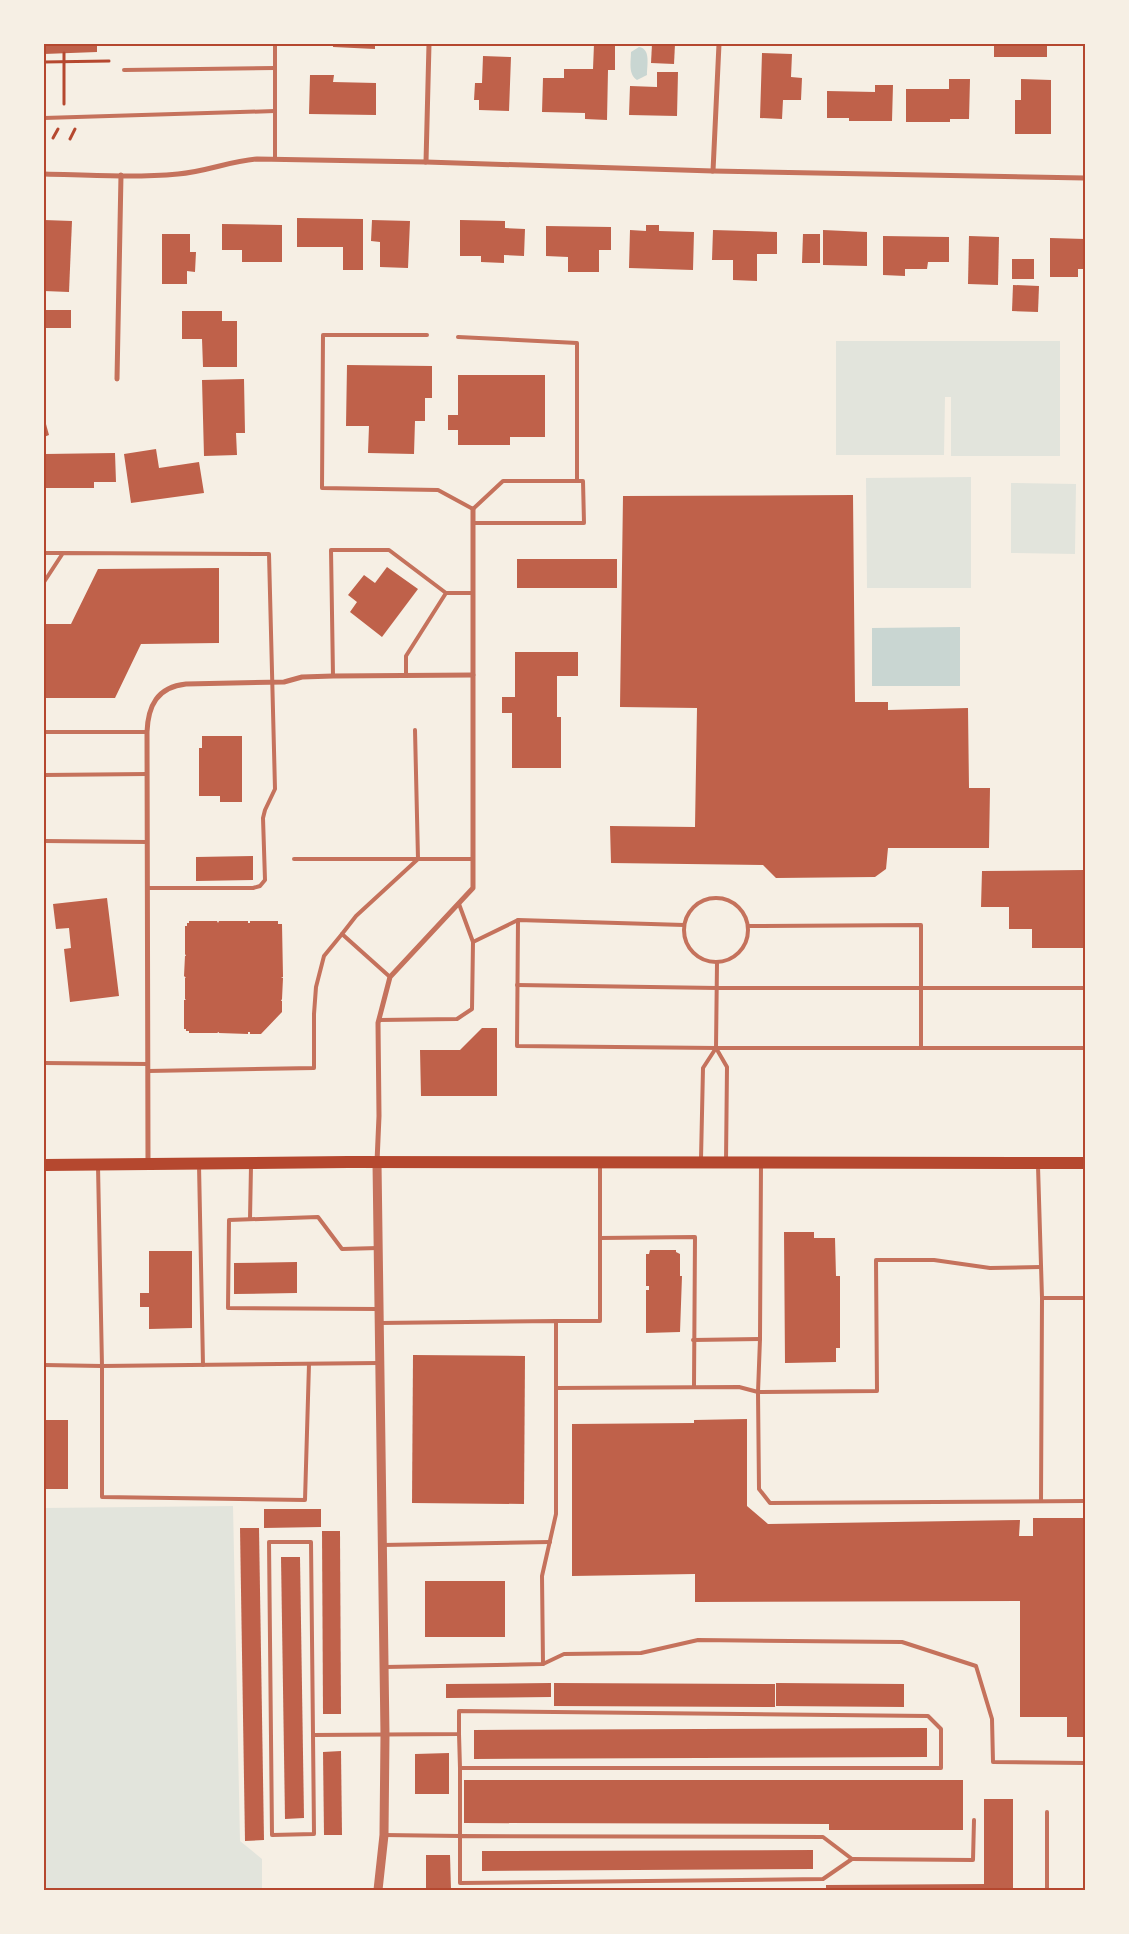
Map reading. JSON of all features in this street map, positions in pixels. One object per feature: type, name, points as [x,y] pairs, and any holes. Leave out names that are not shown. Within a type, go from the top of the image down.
[{"type":"main road","points":[[44,1166],[377,1163],[1085,1163]]},
{"type":"street","points":[[426,162],[429,44]]},
{"type":"street","points":[[713,171],[719,44]]},
{"type":"street","points":[[44,174],[179,174],[207,170],[244,160],[275,159],[713,171],[1085,178]]},
{"type":"street","points":[[118,379],[120,175]]},
{"type":"street","points":[[378,1890],[384,1835],[385,1734],[378,1309],[377,1163],[379,1020],[390,977],[474,888],[474,509]]},
{"type":"street","points":[[148,1165],[148,713],[160,695],[172,686],[186,684],[271,683],[302,677],[332,676],[474,675]]},
{"type":"lane","points":[[275,44],[275,159]]},
{"type":"lane","points":[[124,70],[275,68]]},
{"type":"lane","points":[[44,118],[275,110]]},
{"type":"lane","points":[[427,336],[323,336],[322,488],[438,490],[474,509],[503,482],[583,481],[584,523],[474,523]]},
{"type":"lane","points":[[458,337],[577,344],[577,481]]},
{"type":"lane","points":[[332,676],[331,550],[389,550],[446,593],[474,593]]},
{"type":"lane","points":[[44,553],[269,554],[275,789],[263,818],[265,880],[260,886],[253,888],[147,888]]},
{"type":"lane","points":[[44,582],[63,553]]},
{"type":"lane","points":[[406,676],[406,656],[446,593]]},
{"type":"lane","points":[[148,1071],[314,1068],[316,987],[324,956],[356,916],[418,859],[415,730]]},
{"type":"lane","points":[[44,732],[147,732]]},
{"type":"lane","points":[[44,775],[147,774]]},
{"type":"lane","points":[[44,841],[147,842]]},
{"type":"lane","points":[[294,859],[474,859]]},
{"type":"lane","points":[[721,898],[732,902],[740,909],[748,926],[746,940],[741,950],[732,957],[717,962],[702,959],[694,954],[684,936],[684,925],[687,915],[701,901],[721,898]]},
{"type":"lane","points":[[379,1020],[457,1019],[472,1009],[474,942],[458,904]]},
{"type":"lane","points":[[474,942],[518,920],[684,925]]},
{"type":"lane","points":[[518,920],[518,1046],[1085,1048]]},
{"type":"lane","points":[[748,926],[921,925],[921,1047]]},
{"type":"lane","points":[[342,934],[390,977]]},
{"type":"lane","points":[[717,962],[716,1048],[727,1068],[726,1163]]},
{"type":"lane","points":[[518,986],[1085,988]]},
{"type":"lane","points":[[701,1163],[703,1068],[716,1048]]},
{"type":"lane","points":[[44,1063],[148,1064]]},
{"type":"lane","points":[[379,1323],[600,1321],[600,1163]]},
{"type":"lane","points":[[761,1163],[758,1392],[759,1490],[770,1503],[1085,1501]]},
{"type":"lane","points":[[1038,1163],[1042,1298],[1041,1501]]},
{"type":"lane","points":[[199,1164],[203,1365]]},
{"type":"lane","points":[[250,1219],[251,1164]]},
{"type":"lane","points":[[98,1165],[102,1366],[102,1497],[305,1500],[308,1364]]},
{"type":"lane","points":[[378,1248],[342,1248],[318,1217],[229,1220],[228,1308],[378,1309]]},
{"type":"lane","points":[[600,1238],[695,1237],[694,1386]]},
{"type":"lane","points":[[556,1388],[694,1386],[739,1387],[758,1392],[877,1392],[876,1260],[934,1260],[990,1268],[1041,1267]]},
{"type":"lane","points":[[1042,1298],[1085,1298]]},
{"type":"lane","points":[[543,1664],[542,1576],[556,1514],[556,1321]]},
{"type":"lane","points":[[693,1340],[760,1339]]},
{"type":"lane","points":[[44,1365],[102,1366],[379,1362]]},
{"type":"lane","points":[[268,1542],[311,1542],[313,1734],[314,1834],[272,1835],[268,1542]]},
{"type":"lane","points":[[382,1545],[550,1542]]},
{"type":"lane","points":[[384,1667],[543,1664],[564,1654],[641,1653],[698,1640],[902,1642],[976,1666],[992,1719],[993,1762],[1085,1763]]},
{"type":"lane","points":[[460,1768],[941,1768],[941,1729],[928,1716],[459,1711],[460,1883],[823,1879],[852,1859],[973,1860],[974,1820]]},
{"type":"lane","points":[[313,1734],[459,1734]]},
{"type":"lane","points":[[1047,1812],[1047,1890]]},
{"type":"lane","points":[[384,1835],[823,1837],[852,1859]]},
{"type":"path","points":[[64,53],[64,104]]},
{"type":"path","points":[[44,62],[109,61]]},
{"type":"path","points":[[70,139],[77,124]]},
{"type":"shaded area","points":[[639,47],[643,48],[647,54],[648,62],[647,75],[637,80],[631,71],[631,52]]},
{"type":"shaded area","points":[[836,341],[1060,341],[1060,456],[951,456],[951,397],[945,397],[944,455],[836,455]]},
{"type":"shaded area","points":[[971,477],[971,588],[867,588],[866,478]]},
{"type":"shaded area","points":[[1011,483],[1076,484],[1075,554],[1011,553]]},
{"type":"shaded area","points":[[960,627],[960,686],[872,686],[872,628]]},
{"type":"shaded area","points":[[233,1506],[240,1841],[262,1859],[262,1890],[44,1890],[44,1508]]},
{"type":"building","points":[[44,44],[97,44],[97,52],[44,54]]},
{"type":"building","points":[[333,44],[375,44],[375,49],[333,47]]},
{"type":"building","points":[[594,44],[615,44],[615,70],[608,70],[607,120],[585,119],[585,113],[542,112],[543,78],[564,78],[564,69],[593,69]]},
{"type":"building","points":[[652,44],[675,44],[674,64],[651,63]]},
{"type":"building","points":[[994,44],[1047,44],[1047,57],[994,57]]},
{"type":"building","points":[[762,53],[792,54],[791,77],[802,78],[801,100],[783,100],[782,119],[760,118]]},
{"type":"building","points":[[483,56],[511,57],[509,111],[479,110],[479,100],[474,100],[475,83],[482,83]]},
{"type":"building","points":[[657,72],[678,72],[677,116],[629,115],[630,86],[657,87]]},
{"type":"building","points":[[310,75],[334,75],[333,82],[376,83],[376,115],[309,114]]},
{"type":"building","points":[[949,79],[970,79],[969,119],[950,119],[950,122],[906,122],[906,89],[949,89]]},
{"type":"building","points":[[1021,79],[1051,80],[1051,134],[1015,134],[1015,100],[1021,100]]},
{"type":"building","points":[[875,85],[893,85],[892,121],[849,121],[849,118],[827,118],[827,91],[875,92]]},
{"type":"building","points":[[297,218],[363,219],[363,270],[343,270],[343,247],[297,247]]},
{"type":"building","points":[[44,220],[72,221],[69,292],[44,291]]},
{"type":"building","points":[[372,220],[410,221],[408,268],[380,267],[380,242],[371,241]]},
{"type":"building","points":[[460,220],[505,221],[505,228],[525,229],[524,256],[504,255],[504,263],[481,262],[481,256],[460,256]]},
{"type":"building","points":[[222,224],[282,225],[282,262],[242,262],[242,250],[222,250]]},
{"type":"building","points":[[646,225],[659,225],[659,231],[694,232],[693,270],[629,268],[630,230],[646,231]]},
{"type":"building","points":[[546,226],[611,227],[611,250],[599,250],[599,272],[568,272],[568,257],[546,256]]},
{"type":"building","points":[[713,230],[777,232],[777,254],[757,254],[757,281],[733,280],[733,260],[712,260]]},
{"type":"building","points":[[823,230],[867,232],[867,266],[823,265]]},
{"type":"building","points":[[162,234],[190,234],[190,252],[196,252],[195,272],[187,271],[187,284],[162,284]]},
{"type":"building","points":[[803,234],[820,234],[820,263],[802,263]]},
{"type":"building","points":[[883,236],[949,237],[949,262],[928,262],[927,269],[905,269],[905,276],[883,275]]},
{"type":"building","points":[[969,236],[999,237],[998,285],[968,284]]},
{"type":"building","points":[[1050,238],[1085,239],[1085,269],[1078,269],[1078,277],[1050,277]]},
{"type":"building","points":[[1012,259],[1034,259],[1034,279],[1012,279]]},
{"type":"building","points":[[1013,285],[1039,286],[1038,312],[1012,311]]},
{"type":"building","points":[[44,310],[71,310],[71,328],[46,328],[44,342]]},
{"type":"building","points":[[182,311],[222,311],[222,321],[237,321],[237,367],[203,367],[202,339],[182,339]]},
{"type":"building","points":[[347,365],[432,366],[432,398],[425,398],[425,421],[415,421],[414,454],[368,453],[369,426],[346,426]]},
{"type":"building","points":[[458,375],[545,375],[545,437],[510,437],[510,445],[458,445],[458,430],[448,430],[448,415],[458,415]]},
{"type":"building","points":[[244,379],[245,433],[236,433],[237,455],[204,456],[202,380]]},
{"type":"building","points":[[44,417],[49,435],[44,437]]},
{"type":"building","points":[[156,449],[159,468],[199,462],[204,493],[131,503],[124,454]]},
{"type":"building","points":[[115,453],[116,482],[94,482],[94,488],[46,488],[45,454]]},
{"type":"building","points":[[853,495],[855,702],[888,702],[888,710],[968,708],[969,788],[990,788],[989,848],[888,848],[886,869],[875,877],[776,878],[763,865],[611,863],[610,826],[695,827],[697,708],[620,707],[623,496]]},
{"type":"building","points":[[517,559],[617,559],[617,588],[517,588]]},
{"type":"building","points":[[387,567],[418,589],[382,637],[350,612],[357,602],[348,595],[364,575],[375,583]]},
{"type":"building","points":[[219,568],[219,643],[141,644],[115,698],[44,698],[44,624],[71,624],[98,569]]},
{"type":"building","points":[[515,652],[578,652],[578,676],[557,676],[557,717],[561,717],[561,768],[512,768],[512,713],[502,713],[502,697],[515,697]]},
{"type":"building","points":[[202,736],[242,736],[242,802],[220,802],[220,796],[199,796],[199,748],[202,748]]},
{"type":"building","points":[[253,856],[253,880],[196,881],[196,857]]},
{"type":"building","points":[[1085,870],[1085,948],[1032,948],[1032,929],[1009,929],[1009,907],[981,907],[982,871]]},
{"type":"building","points":[[107,898],[119,996],[70,1002],[64,949],[71,948],[69,928],[56,929],[53,904]]},
{"type":"building","points":[[189,921],[217,921],[218,923],[219,921],[248,921],[250,923],[250,921],[278,921],[278,924],[282,924],[282,1012],[261,1034],[250,1034],[250,1032],[248,1034],[219,1032],[189,1033],[189,1031],[184,1029],[184,1000],[186,1000],[186,978],[184,976],[186,956],[185,926],[187,926]]},
{"type":"building","points":[[482,1028],[497,1028],[497,1096],[421,1096],[420,1050],[460,1050]]},
{"type":"building","points":[[784,1232],[814,1232],[814,1238],[835,1238],[836,1276],[840,1276],[840,1348],[836,1348],[836,1362],[785,1363]]},
{"type":"building","points":[[650,1250],[676,1250],[680,1254],[680,1276],[682,1276],[680,1332],[646,1333],[646,1290],[649,1290],[649,1286],[646,1286],[646,1254],[649,1254]]},
{"type":"building","points":[[149,1251],[192,1251],[192,1328],[149,1329],[149,1307],[140,1307],[140,1293],[149,1293]]},
{"type":"building","points":[[297,1262],[297,1293],[234,1294],[234,1263]]},
{"type":"building","points":[[413,1355],[525,1356],[524,1504],[412,1503]]},
{"type":"building","points":[[747,1419],[747,1506],[768,1524],[1020,1520],[1019,1536],[1033,1536],[1033,1518],[1085,1518],[1085,1737],[1067,1737],[1067,1717],[1020,1717],[1020,1601],[695,1602],[695,1574],[572,1576],[572,1424],[694,1423],[694,1420]]},
{"type":"building","points":[[44,1420],[68,1420],[68,1489],[44,1489]]},
{"type":"building","points":[[264,1509],[321,1509],[321,1527],[264,1528]]},
{"type":"building","points":[[240,1528],[259,1528],[264,1840],[245,1841]]},
{"type":"building","points":[[322,1531],[340,1531],[341,1714],[323,1714]]},
{"type":"building","points":[[281,1557],[300,1557],[304,1818],[285,1819]]},
{"type":"building","points":[[425,1581],[505,1581],[505,1637],[425,1637]]},
{"type":"building","points":[[551,1683],[551,1697],[446,1698],[446,1684]]},
{"type":"building","points":[[554,1683],[775,1684],[775,1707],[554,1706]]},
{"type":"building","points":[[776,1683],[904,1684],[904,1707],[776,1706]]},
{"type":"building","points":[[927,1728],[927,1757],[474,1759],[474,1730]]},
{"type":"building","points":[[341,1751],[342,1835],[324,1835],[323,1752]]},
{"type":"building","points":[[449,1753],[449,1794],[415,1794],[415,1754]]},
{"type":"building","points":[[464,1780],[963,1780],[963,1830],[829,1830],[829,1824],[464,1823]]},
{"type":"building","points":[[984,1799],[1013,1799],[1013,1890],[826,1890],[826,1885],[984,1884]]},
{"type":"building","points":[[813,1850],[813,1869],[482,1871],[482,1851]]},
{"type":"building","points":[[426,1855],[450,1855],[451,1890],[426,1890]]}]
